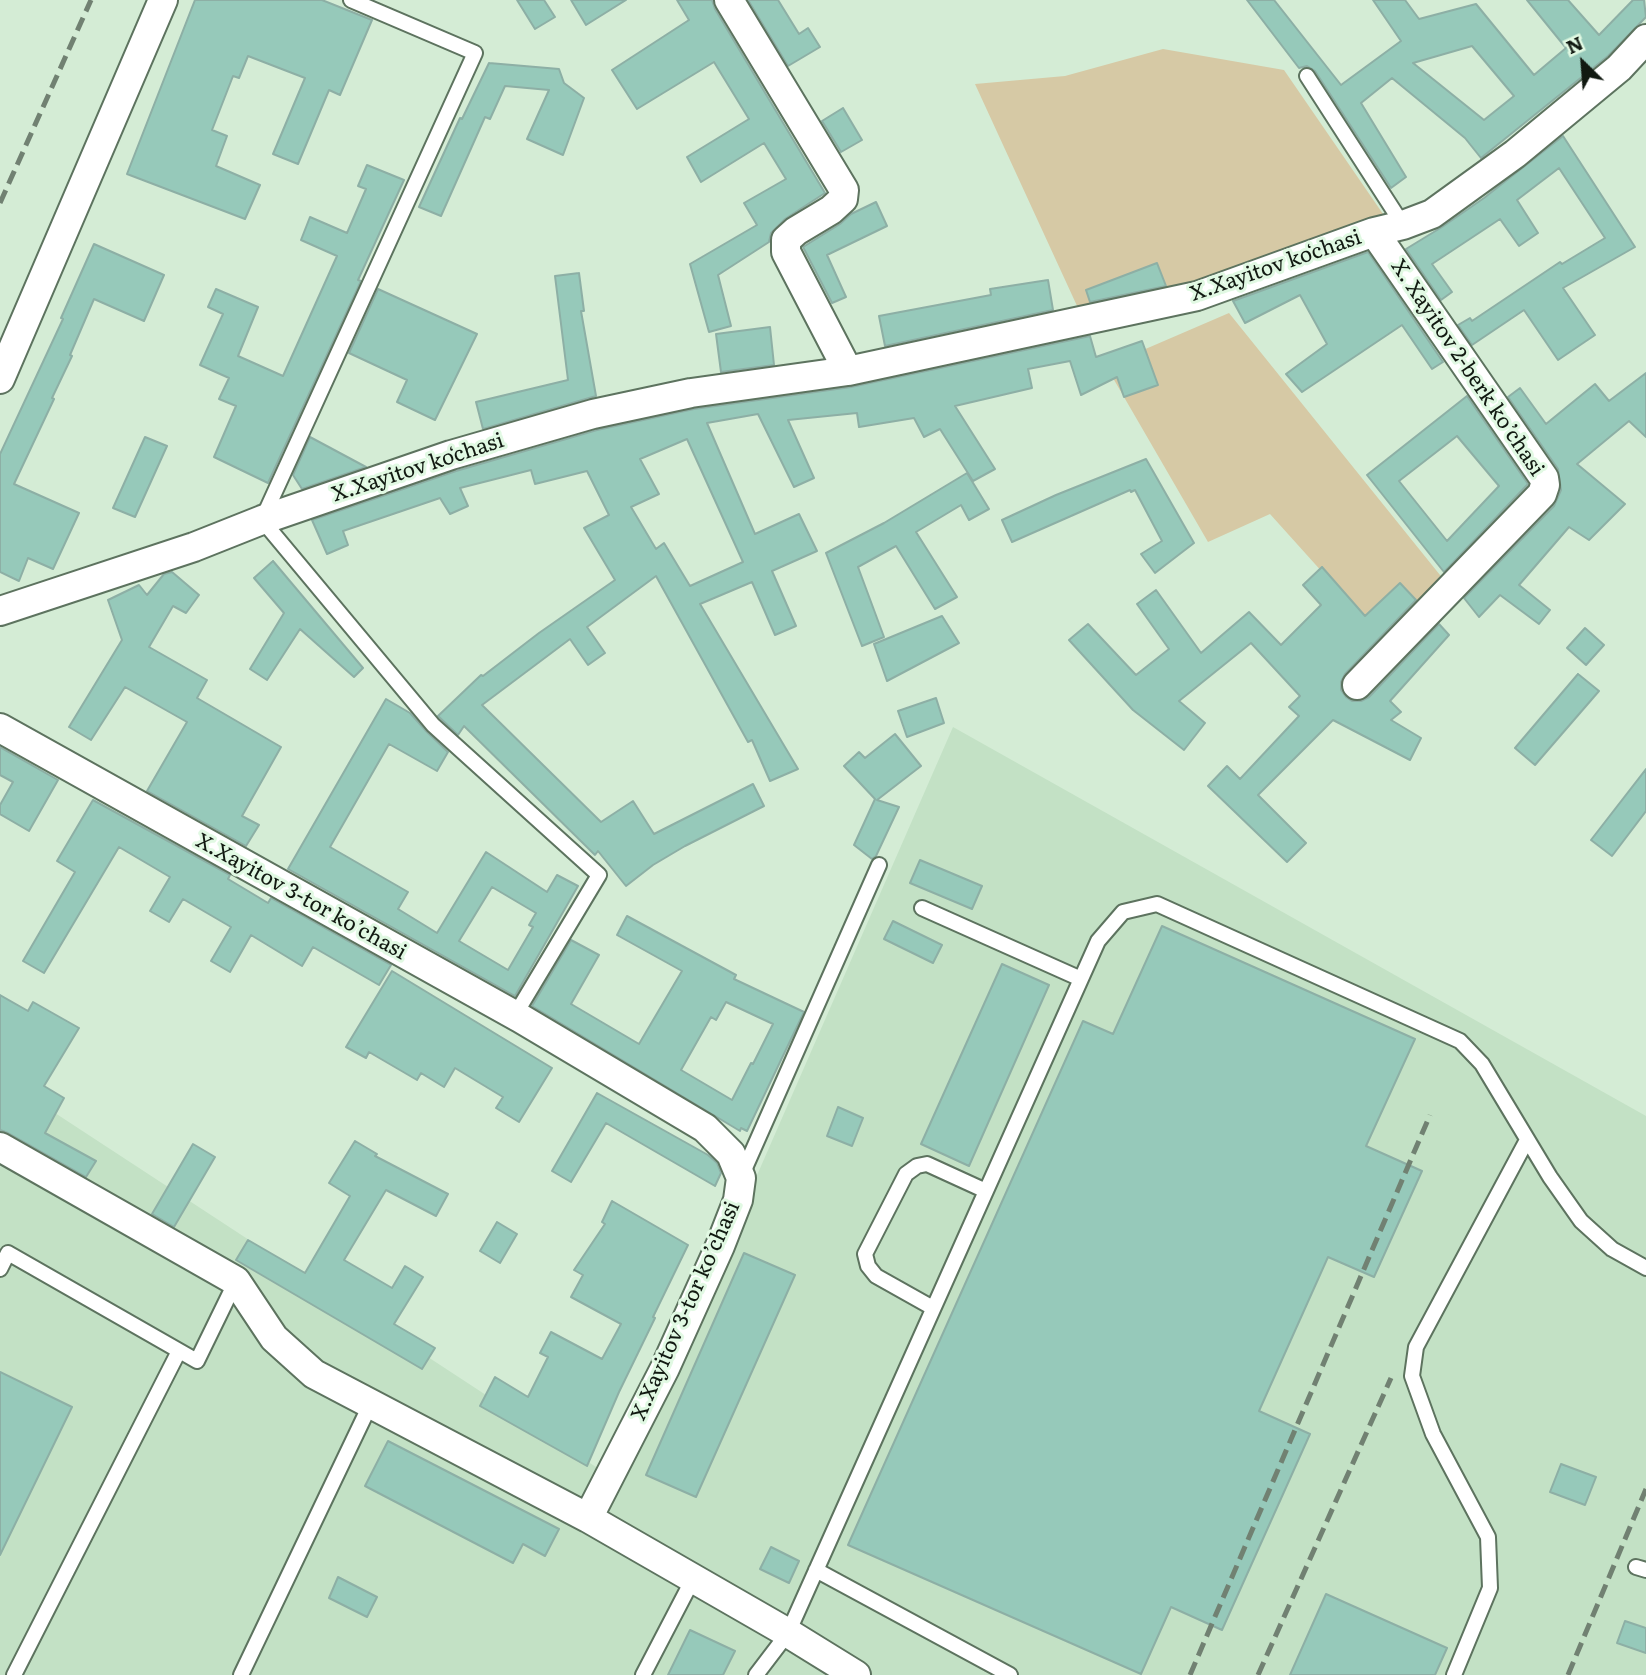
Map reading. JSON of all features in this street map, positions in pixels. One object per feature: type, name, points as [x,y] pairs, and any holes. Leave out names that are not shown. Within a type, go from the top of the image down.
[{"type":"street","points":[[0,379],[163,0]]},
{"type":"street","points":[[729,0],[844,190],[843,199],[786,240],[786,251],[848,371]]},
{"type":"street","name":"X.Xayitov koʻchasi","points":[[0,611],[194,547],[262,520],[451,455],[593,414],[691,393],[848,371],[1196,296],[1374,232],[1403,225],[1432,214],[1515,154],[1619,68],[1646,39]]},
{"type":"street","name":"X. Xayitov 2-berk koʼchasi","points":[[1357,685],[1542,494],[1545,485],[1544,478],[1374,232]]},
{"type":"street","name":"X.Xayitov 3-tor koʼchasi","points":[[0,728],[515,1016],[705,1128],[731,1154],[741,1178],[738,1200],[665,1368],[588,1518]]},
{"type":"street","points":[[0,1147],[236,1281],[274,1338],[314,1374],[588,1518],[856,1675]]},
{"type":"lane","points":[[351,0],[475,53],[262,520],[433,725],[599,875],[515,1016]]},
{"type":"lane","points":[[1307,76],[1403,225]]},
{"type":"lane","points":[[741,1178],[879,864]]},
{"type":"lane","points":[[756,1675],[788,1633],[1098,941],[1123,912],[1157,904],[1460,1041],[1482,1064],[1550,1177],[1581,1221],[1612,1249],[1646,1268]]},
{"type":"lane","points":[[922,908],[1081,979]]},
{"type":"lane","points":[[1454,1675],[1490,1588],[1488,1537],[1433,1434],[1412,1376],[1416,1347],[1527,1140]]},
{"type":"lane","points":[[933,1308],[876,1276],[868,1266],[865,1254],[906,1174],[917,1166],[927,1164],[986,1191]]},
{"type":"lane","points":[[0,1269],[8,1253],[197,1361],[236,1281]]},
{"type":"lane","points":[[14,1675],[179,1350]]},
{"type":"lane","points":[[241,1675],[371,1403]]},
{"type":"lane","points":[[816,1570],[1010,1675]]},
{"type":"lane","points":[[643,1675],[692,1579]]},
{"type":"shaded area","points":[[1163,49],[1284,70],[1383,214],[1269,254],[1180,291],[1078,308],[975,84],[1065,76]]},
{"type":"shaded area","points":[[1229,313],[1444,580],[1387,644],[1270,514],[1208,542],[1106,366]]},
{"type":"shaded area","points":[[953,727],[1646,1116],[1646,1675],[0,1675],[0,1077],[622,1484]]},
{"type":"building","points":[[195,0],[322,0],[372,20],[340,95],[329,90],[298,164],[273,154],[305,78],[248,56],[239,78],[233,76],[212,130],[227,136],[216,166],[260,185],[245,219],[127,174]]},
{"type":"building","points":[[517,0],[544,0],[555,17],[535,29]]},
{"type":"building","points":[[571,0],[626,0],[586,25]]},
{"type":"building","points":[[677,0],[712,0],[825,193],[785,219],[771,233],[769,242],[718,275],[731,326],[709,332],[690,264],[757,225],[744,203],[786,179],[764,143],[701,182],[687,157],[749,119],[714,62],[637,109],[612,70],[689,20]]},
{"type":"building","points":[[748,0],[778,0],[799,34],[808,28],[820,47],[788,66]]},
{"type":"building","points":[[1247,0],[1274,0],[1341,85],[1401,41],[1373,0],[1405,0],[1419,19],[1476,4],[1534,75],[1566,48],[1527,0],[1568,0],[1599,35],[1633,0],[1644,0],[1646,17],[1608,56],[1481,158],[1465,138],[1392,78],[1361,103],[1406,177],[1391,188],[1315,71],[1307,66],[1299,68]],"holes":[[[1472,46],[1514,96],[1484,120],[1413,63]]]},
{"type":"building","points":[[489,63],[559,69],[564,83],[584,98],[563,155],[527,139],[549,90],[505,86],[490,119],[485,117],[441,216],[419,207]]},
{"type":"building","points":[[843,108],[862,140],[841,152],[822,121]]},
{"type":"building","points":[[1563,136],[1635,247],[1563,288],[1595,335],[1558,360],[1524,310],[1472,345],[1458,325],[1470,318],[1472,321],[1560,262],[1562,264],[1605,238],[1559,168],[1517,200],[1538,233],[1519,246],[1500,219],[1432,264],[1452,292],[1441,300],[1406,249],[1484,198]]},
{"type":"building","points":[[367,165],[404,180],[358,280],[361,281],[268,483],[214,457],[236,406],[219,399],[229,378],[200,365],[223,314],[208,307],[216,289],[258,307],[238,356],[283,376],[337,256],[301,240],[310,217],[347,233],[366,189],[358,186]]},
{"type":"building","points":[[876,202],[887,226],[827,255],[846,297],[832,303],[803,247],[851,214]]},
{"type":"building","points":[[94,244],[164,275],[144,321],[94,299],[52,398],[54,399],[14,484],[79,513],[53,569],[28,558],[19,581],[0,572],[0,454],[63,319],[61,318]]},
{"type":"building","points":[[1368,252],[1443,362],[1432,369],[1402,325],[1302,392],[1286,374],[1327,344],[1300,295],[1245,323],[1233,301]]},
{"type":"building","points":[[1157,263],[1166,286],[1090,302],[1086,290]]},
{"type":"building","points":[[579,273],[584,311],[581,311],[596,396],[483,429],[476,402],[568,380],[555,276]]},
{"type":"building","points":[[1048,280],[1053,310],[885,346],[879,316],[991,295],[990,289]]},
{"type":"building","points":[[378,289],[477,334],[435,420],[397,402],[407,380],[349,353]]},
{"type":"building","points":[[770,327],[774,365],[721,372],[716,334]]},
{"type":"building","points":[[1090,336],[1096,357],[1142,341],[1158,385],[1124,397],[1117,377],[1081,395],[1070,361],[1028,369],[1032,388],[955,406],[995,469],[973,481],[940,429],[924,437],[914,418],[859,427],[857,413],[788,420],[814,478],[794,487],[758,414],[707,423],[755,534],[799,514],[817,551],[772,571],[796,626],[775,635],[752,582],[700,604],[798,769],[770,781],[752,740],[748,742],[656,576],[587,627],[605,653],[588,665],[570,639],[482,705],[601,822],[633,801],[654,834],[753,784],[764,806],[685,846],[653,865],[626,886],[598,851],[595,855],[464,726],[458,735],[438,716],[481,675],[615,580],[584,528],[609,515],[587,471],[535,484],[531,470],[460,488],[468,506],[450,514],[440,498],[343,531],[348,545],[327,554],[312,520],[456,471],[597,430],[694,409],[851,387]],"holes":[[[687,439],[743,562],[690,586],[664,543],[656,549],[631,507],[659,494],[640,459]]]},
{"type":"building","points":[[1646,373],[1646,437],[1629,421],[1577,464],[1625,504],[1589,540],[1569,527],[1519,585],[1550,610],[1539,624],[1500,595],[1479,617],[1464,598],[1554,506],[1561,490],[1558,469],[1508,397],[1520,388],[1546,424],[1595,384],[1609,401]]},
{"type":"building","points":[[1467,396],[1528,484],[1444,572],[1367,475]],"holes":[[[1457,436],[1499,486],[1447,541],[1399,481]]]},
{"type":"building","points":[[145,437],[167,446],[135,517],[113,508]]},
{"type":"building","points":[[310,437],[366,467],[302,489],[293,475]]},
{"type":"building","points":[[1146,459],[1194,543],[1155,573],[1141,554],[1162,541],[1135,490],[1012,542],[1002,520]]},
{"type":"building","points":[[967,473],[989,509],[969,520],[961,505],[916,532],[957,597],[935,609],[896,546],[858,567],[884,637],[862,646],[826,553],[884,523]]},
{"type":"building","points":[[273,561],[363,668],[354,677],[300,629],[267,680],[250,669],[284,613],[254,578]]},
{"type":"building","points":[[1322,567],[1365,616],[1400,583],[1416,600],[1345,674],[1341,690],[1352,701],[1369,697],[1439,624],[1449,635],[1390,701],[1401,712],[1391,720],[1421,738],[1410,760],[1333,720],[1258,795],[1306,843],[1287,862],[1208,786],[1227,766],[1240,779],[1299,716],[1289,707],[1300,696],[1251,643],[1179,701],[1205,723],[1184,750],[1133,710],[1069,640],[1088,624],[1136,675],[1169,649],[1137,604],[1156,590],[1201,653],[1249,612],[1281,645],[1321,605],[1303,585]]},
{"type":"building","points":[[172,572],[199,595],[186,613],[173,606],[149,647],[207,680],[197,698],[281,747],[242,816],[259,825],[246,846],[147,791],[187,722],[125,687],[91,740],[69,727],[122,640],[108,600],[139,585],[147,595],[164,574]]},
{"type":"building","points":[[942,616],[959,643],[887,681],[874,644]]},
{"type":"building","points":[[1585,628],[1604,645],[1586,665],[1567,648]]},
{"type":"building","points":[[1578,674],[1599,691],[1535,765],[1515,748]]},
{"type":"building","points":[[936,698],[944,723],[907,737],[898,711]]},
{"type":"building","points":[[386,699],[410,713],[448,752],[437,771],[389,744],[330,847],[408,892],[398,909],[437,933],[486,852],[547,892],[557,875],[578,886],[515,996],[288,869]],"holes":[[[492,887],[536,913],[529,925],[533,927],[508,970],[459,941]]]},
{"type":"building","points":[[895,734],[921,766],[877,800],[899,807],[876,856],[872,859],[854,845],[875,799],[844,766],[859,752],[865,758]]},
{"type":"building","points":[[0,747],[58,780],[29,831],[0,814],[0,805],[13,782],[0,775]]},
{"type":"building","points":[[1646,769],[1646,811],[1612,856],[1591,840]]},
{"type":"building","points":[[93,800],[230,875],[228,879],[268,903],[271,898],[391,965],[379,985],[313,947],[302,966],[251,935],[230,972],[211,961],[231,927],[183,899],[169,922],[150,911],[170,877],[119,847],[44,973],[23,961],[75,872],[57,861]]},
{"type":"building","points":[[920,860],[982,886],[972,909],[910,883]]},
{"type":"building","points":[[627,916],[736,975],[734,979],[804,1012],[747,1131],[741,1128],[740,1131],[532,1006],[571,940],[599,955],[571,1004],[639,1044],[682,971],[617,935]],"holes":[[[726,1002],[773,1024],[732,1100],[681,1070],[711,1017],[716,1020]]]},
{"type":"building","points":[[893,921],[942,945],[933,963],[884,939]]},
{"type":"building","points":[[1162,926],[1415,1039],[1366,1146],[1422,1171],[1374,1277],[1328,1257],[1259,1411],[1310,1434],[1222,1630],[1171,1607],[1141,1674],[848,1545],[1083,1021],[1113,1034]]},
{"type":"building","points":[[1002,964],[1049,985],[969,1166],[921,1144]]},
{"type":"building","points":[[392,971],[552,1068],[519,1122],[496,1108],[503,1097],[455,1068],[444,1087],[421,1073],[417,1080],[369,1052],[366,1058],[346,1047]]},
{"type":"building","points":[[0,995],[28,1011],[33,1002],[79,1028],[44,1086],[64,1098],[45,1133],[96,1161],[86,1177],[0,1130]]},
{"type":"building","points":[[597,1093],[708,1155],[717,1163],[721,1173],[715,1186],[606,1123],[571,1182],[552,1171]]},
{"type":"building","points":[[838,1107],[863,1118],[852,1146],[827,1136]]},
{"type":"building","points":[[355,1141],[377,1154],[375,1156],[448,1194],[436,1216],[386,1190],[344,1260],[392,1288],[405,1266],[423,1277],[394,1324],[435,1348],[422,1369],[236,1260],[248,1240],[305,1273],[350,1196],[329,1183]]},
{"type":"building","points":[[193,1144],[215,1157],[174,1227],[152,1214]]},
{"type":"building","points":[[612,1201],[688,1245],[587,1466],[480,1406],[495,1377],[528,1397],[548,1357],[540,1353],[551,1332],[602,1359],[621,1324],[571,1297],[583,1275],[574,1270],[605,1224],[602,1222]]},
{"type":"building","points":[[497,1222],[517,1234],[500,1263],[480,1251]]},
{"type":"building","points":[[744,1253],[795,1275],[696,1497],[646,1475]]},
{"type":"building","points":[[0,1372],[72,1407],[0,1555]]},
{"type":"building","points":[[388,1441],[559,1529],[545,1556],[523,1544],[513,1563],[365,1486]]},
{"type":"building","points":[[1561,1464],[1596,1477],[1585,1505],[1550,1492]]},
{"type":"building","points":[[771,1547],[799,1561],[789,1583],[760,1569]]},
{"type":"building","points":[[338,1577],[377,1597],[367,1617],[329,1598]]},
{"type":"building","points":[[1326,1594],[1447,1648],[1435,1675],[1290,1675]]},
{"type":"building","points":[[1625,1621],[1646,1628],[1646,1653],[1617,1643]]},
{"type":"building","points":[[690,1630],[735,1651],[723,1675],[668,1675]]},
{"type":"railway","points":[[0,203],[91,0]]},
{"type":"railway","points":[[1190,1675],[1430,1115]]},
{"type":"railway","points":[[1258,1675],[1391,1378]]},
{"type":"railway","points":[[1568,1675],[1646,1489]]}]
